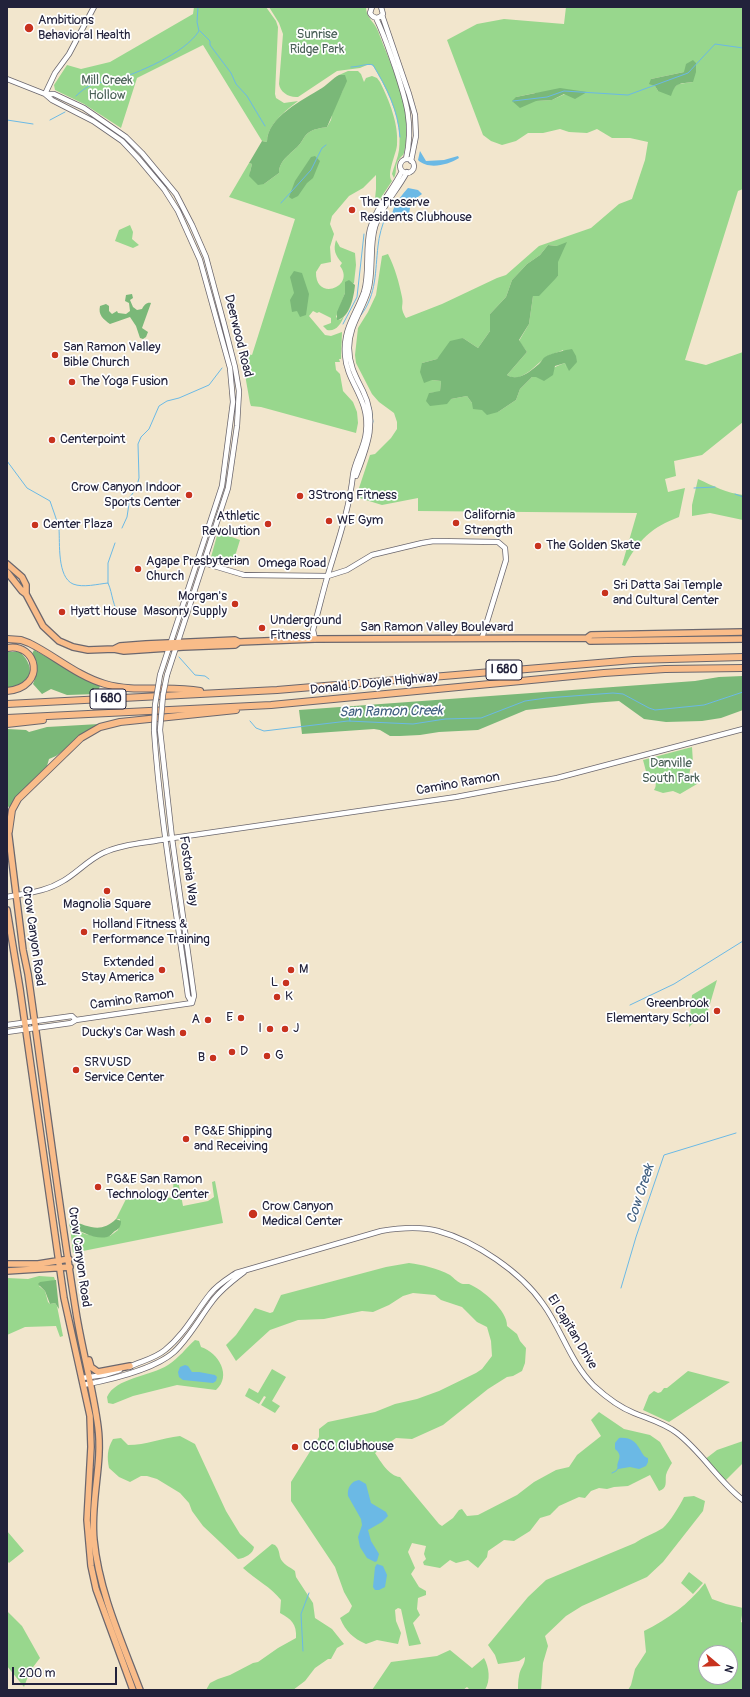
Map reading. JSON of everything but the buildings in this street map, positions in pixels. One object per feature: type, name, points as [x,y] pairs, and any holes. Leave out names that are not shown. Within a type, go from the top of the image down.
[{"type":"highway","points":[[7,639],[21,640],[29,643],[89,678],[104,684],[193,690],[208,693]]},
{"type":"highway","points":[[7,648],[16,648],[27,653],[31,659],[34,670],[25,686],[7,691]]},
{"type":"highway","name":"Donald D Doyle Highway","points":[[7,704],[352,684],[634,660],[743,656]]},
{"type":"highway","name":"Donald D Doyle Highway","points":[[7,718],[271,705],[604,673],[665,669],[743,668]]},
{"type":"highway","points":[[9,831],[12,810],[18,799],[81,738],[93,730],[120,722],[187,714],[260,708],[271,705]]},
{"type":"highway","points":[[7,724],[68,718],[81,714]]},
{"type":"main road","name":"San Ramon Valley Boulevard","points":[[7,564],[22,577],[26,585],[26,594]]},
{"type":"main road","name":"San Ramon Valley Boulevard","points":[[7,572],[26,594],[43,626],[59,641],[81,649],[94,650],[114,649],[124,651],[171,645]]},
{"type":"main road","name":"San Ramon Valley Boulevard","points":[[114,649],[120,646],[140,644],[235,645],[239,642],[315,639],[587,638],[591,635],[743,632]]},
{"type":"main road","name":"San Ramon Valley Boulevard","points":[[587,638],[590,641],[743,639]]},
{"type":"main road","points":[[124,651],[124,648],[135,647],[140,644]]},
{"type":"main road","name":"Crow Canyon Road","points":[[7,821],[23,950],[36,1029],[70,1267],[99,1436],[99,1452],[93,1513],[94,1540],[100,1578],[119,1635],[140,1690]]},
{"type":"main road","name":"Crow Canyon Road","points":[[7,910],[66,1310],[82,1378],[90,1422],[91,1447],[87,1520],[91,1566],[96,1589],[133,1690]]},
{"type":"main road","points":[[7,1264],[38,1264],[69,1259]]},
{"type":"main road","points":[[7,1271],[70,1267]]},
{"type":"main road","points":[[81,1337],[90,1365],[95,1371],[100,1372],[130,1366]]},
{"type":"street","points":[[45,94],[55,73],[70,54],[94,7]]},
{"type":"street","points":[[315,639],[313,630],[346,516],[356,464],[365,438],[366,422],[362,398],[351,378],[345,361],[346,335],[365,285],[370,228],[377,211],[389,194],[405,172],[413,168],[409,160],[409,114],[404,93],[386,39],[376,18],[371,15],[370,11],[372,7]]},
{"type":"street","points":[[381,7],[383,10],[382,15],[414,110],[416,136],[409,160]]},
{"type":"street","points":[[376,18],[382,15]]},
{"type":"street","name":"Deerwood Road","points":[[7,79],[45,94],[52,100],[93,121],[122,141],[164,189],[178,211],[200,260],[230,368],[233,402],[222,486],[160,675]]},
{"type":"street","name":"Deerwood Road","points":[[45,94],[54,94],[96,116],[126,136],[142,153],[178,198],[192,224],[206,257],[236,367],[239,391],[237,426],[228,488],[167,675]]},
{"type":"street","points":[[405,172],[400,165],[402,161],[409,160]]},
{"type":"street","name":"Omega Road","points":[[204,563],[244,575],[328,576],[347,570],[372,555],[434,541],[498,542],[505,548],[506,560],[482,638]]},
{"type":"street","name":"Fostoria Way","points":[[160,675],[155,705],[154,730],[166,839],[188,996],[192,1003]]},
{"type":"street","name":"Fostoria Way","points":[[167,675],[163,695],[160,730],[172,838],[194,996],[192,1003]]},
{"type":"street","name":"Camino Ramon","points":[[7,897],[39,892],[50,888],[64,881],[104,853],[124,847],[172,838],[456,797],[557,778],[743,729]]},
{"type":"street","points":[[179,932],[185,931]]},
{"type":"street","name":"Camino Ramon","points":[[7,1032],[36,1029],[71,1023],[76,1020],[192,1003]]},
{"type":"street","name":"Camino Ramon","points":[[7,1025],[72,1016],[76,1020]]},
{"type":"street","name":"El Capitan Drive","points":[[82,1378],[104,1375],[144,1362],[165,1350],[179,1337],[210,1293],[236,1273],[259,1265],[392,1229],[414,1228],[436,1230],[447,1234],[496,1260],[522,1280],[543,1304],[570,1354],[594,1386],[623,1408],[657,1421],[677,1433],[689,1443],[733,1492],[743,1500]]},
{"type":"street","name":"El Capitan Drive","points":[[83,1385],[150,1367],[174,1352],[192,1331],[212,1302],[227,1286],[245,1271]]},
{"type":"green space","name":"Mill Creek Hollow","points":[[194,7],[266,7],[276,21],[278,27],[276,98],[284,103],[298,101],[282,114],[273,124],[267,142],[262,141],[203,45],[137,78],[121,128],[84,104],[55,90],[54,85],[67,65],[81,69],[110,62],[193,14]]},
{"type":"green space","name":"Sunrise Ridge Park","points":[[269,7],[366,7],[367,14],[378,31],[390,60],[400,90],[407,122],[407,137],[404,153],[396,167],[394,178],[392,174],[399,150],[399,128],[397,117],[389,96],[374,67],[372,65],[367,65],[360,68],[337,71],[298,97],[291,97],[281,90],[279,84],[283,34],[279,23]]},
{"type":"green space","points":[[566,7],[743,7],[743,189],[738,191],[685,360],[706,365],[743,352],[743,422],[702,455],[674,461],[676,476],[665,479],[668,492],[685,488],[679,517],[653,530],[635,549],[625,566],[622,565],[637,513],[418,511],[418,498],[382,505],[356,497],[370,455],[375,454],[391,438],[397,429],[397,422],[394,413],[379,402],[372,394],[356,363],[355,355],[358,328],[376,295],[382,256],[388,254],[393,265],[401,291],[402,307],[406,318],[442,304],[506,275],[539,246],[591,228],[619,204],[632,199],[645,160],[648,142],[630,138],[612,138],[597,129],[587,133],[569,132],[560,129],[543,133],[528,133],[516,141],[502,145],[491,141],[483,135],[447,40],[477,24],[504,19],[564,24]],"holes":[[[684,72],[693,82],[678,84],[674,88],[658,91],[651,79]],[[586,92],[565,94],[552,100],[536,101],[516,97],[535,93]],[[548,245],[557,246],[558,276],[533,296],[529,324],[519,341],[527,352],[507,375],[512,377],[522,376],[547,357],[563,350],[566,368],[565,363],[540,375],[532,377],[520,389],[516,400],[498,412],[472,403],[467,396],[451,399],[429,393],[440,392],[441,381],[432,380],[422,363],[437,359],[463,338],[478,348],[490,331],[490,314],[506,297],[512,280],[527,264],[540,255]]]},
{"type":"green space","points":[[693,60],[696,63],[696,72],[693,82],[679,84],[671,96],[658,91],[655,86],[649,84],[651,79],[684,72],[686,64]]},
{"type":"green space","points":[[348,71],[358,71],[364,82],[366,78],[372,76],[377,78],[380,82],[393,112],[397,137],[397,145],[390,174],[392,181],[380,199],[375,199],[376,175],[363,188],[349,196],[332,216],[330,224],[334,234],[330,247],[331,262],[321,264],[316,272],[317,281],[322,287],[327,289],[334,288],[343,280],[344,274],[340,266],[342,263],[335,252],[336,240],[340,247],[355,253],[356,265],[354,283],[345,287],[345,293],[336,317],[340,320],[344,316],[343,319],[336,329],[327,330],[323,326],[331,323],[331,318],[319,312],[317,313],[313,311],[309,316],[325,335],[331,336],[342,332],[341,359],[339,359],[340,362],[335,362],[336,370],[340,374],[343,391],[353,402],[357,412],[358,423],[356,433],[261,407],[251,406],[242,358],[243,352],[252,355],[295,219],[229,197],[249,163],[252,164],[250,172],[264,184],[279,173],[283,161],[299,145],[307,134],[327,127],[331,120],[333,109],[343,90],[345,75],[339,75]]},
{"type":"green space","points":[[339,75],[345,75],[347,81],[327,127],[308,133],[299,145],[283,161],[279,173],[264,184],[258,185],[249,176],[252,164],[249,163],[262,141],[267,142],[273,125],[287,110],[322,88]]},
{"type":"green space","points":[[560,88],[587,92],[575,99],[564,94],[552,100],[536,101],[520,108],[512,101],[516,97]]},
{"type":"green space","points":[[315,156],[320,161],[313,178],[307,183],[298,196],[292,199],[289,197],[295,181],[311,157]]},
{"type":"green space","points":[[130,225],[133,232],[132,239],[139,245],[133,248],[115,241],[119,230]]},
{"type":"green space","points":[[567,242],[558,262],[558,276],[539,296],[533,296],[529,324],[519,340],[527,352],[507,375],[516,377],[524,375],[536,367],[545,357],[569,349],[572,349],[576,356],[577,362],[569,371],[565,363],[555,366],[553,375],[544,381],[536,377],[532,377],[520,389],[516,400],[498,412],[487,415],[482,410],[473,409],[472,403],[467,396],[451,399],[447,404],[430,406],[426,401],[429,393],[440,391],[441,381],[432,380],[424,383],[420,372],[422,363],[437,359],[450,341],[463,338],[478,348],[490,331],[490,314],[506,297],[512,280],[527,264],[540,255],[548,245],[557,246]]},
{"type":"green space","points":[[294,271],[302,273],[309,294],[306,315],[300,317],[297,311],[292,312],[290,300],[294,293],[290,277]]},
{"type":"green space","points":[[349,280],[355,285],[354,295],[348,311],[337,320],[337,312],[345,293],[345,282]]},
{"type":"green space","points":[[132,294],[133,298],[130,300],[133,307],[137,310],[142,309],[147,303],[151,303],[142,328],[148,332],[146,337],[143,339],[140,338],[136,326],[130,317],[110,324],[100,314],[100,306],[106,304],[109,306],[109,311],[112,314],[117,311],[118,313],[126,314],[130,311],[129,303],[125,301],[126,295]]},
{"type":"green space","points":[[698,479],[726,491],[743,495],[743,520],[710,513],[692,516],[692,505]]},
{"type":"green space","points":[[218,532],[240,540],[232,566],[213,560],[211,557]]},
{"type":"green space","points":[[34,650],[100,686],[97,694],[67,695],[51,689],[42,694],[33,684],[37,669],[35,658],[32,654]]},
{"type":"green space","points":[[7,652],[20,652],[26,658],[30,670],[26,680],[21,684],[7,688]]},
{"type":"green space","points":[[743,676],[743,710],[721,718],[702,721],[666,722],[644,719],[619,701],[526,710],[478,730],[400,736],[390,736],[380,730],[374,729],[302,734],[299,710],[695,681],[719,677]]},
{"type":"green space","points":[[99,724],[56,756],[49,759],[47,766],[20,793],[11,808],[7,806],[7,729],[26,730],[29,732],[47,727]]},
{"type":"green space","name":"Danville South Park","points":[[692,747],[693,763],[689,775],[697,784],[680,794],[673,791],[663,793],[654,790],[656,786],[655,782],[652,779],[648,779],[643,760]]},
{"type":"green space","points":[[717,980],[704,1024],[695,1021],[689,1027],[692,995]]},
{"type":"green space","points":[[174,1179],[178,1180],[183,1206],[208,1201],[214,1197],[212,1182],[215,1181],[223,1223],[73,1253],[70,1227],[85,1234],[94,1236],[110,1236],[118,1230],[120,1219],[116,1219],[126,1199],[131,1200],[132,1197],[164,1201],[165,1197],[172,1198]]},
{"type":"green space","points":[[116,1219],[121,1221],[120,1227],[110,1236],[102,1238],[83,1233],[70,1227],[69,1224],[70,1221],[72,1221],[89,1227],[100,1228],[110,1224]]},
{"type":"green space","points":[[409,1263],[440,1270],[450,1275],[459,1283],[469,1284],[481,1291],[499,1307],[506,1320],[507,1326],[517,1334],[520,1341],[526,1348],[525,1363],[522,1371],[513,1376],[507,1377],[488,1389],[443,1425],[412,1439],[396,1438],[375,1453],[392,1474],[400,1477],[439,1524],[442,1526],[462,1509],[467,1516],[478,1515],[517,1495],[534,1482],[556,1470],[569,1467],[577,1455],[601,1436],[591,1420],[599,1412],[624,1429],[650,1435],[660,1442],[672,1463],[666,1473],[666,1484],[662,1490],[659,1491],[650,1475],[628,1486],[607,1489],[599,1488],[591,1491],[585,1498],[579,1497],[559,1506],[550,1515],[540,1518],[530,1531],[514,1541],[504,1540],[488,1551],[487,1557],[478,1568],[468,1560],[456,1563],[450,1560],[440,1568],[424,1565],[423,1562],[426,1559],[424,1554],[426,1546],[412,1543],[408,1552],[415,1568],[411,1574],[419,1587],[426,1591],[426,1595],[418,1598],[417,1609],[420,1615],[413,1623],[421,1644],[409,1646],[401,1609],[398,1608],[395,1610],[396,1621],[401,1633],[398,1644],[377,1640],[366,1644],[350,1634],[340,1618],[349,1612],[352,1606],[344,1592],[335,1567],[291,1501],[291,1482],[319,1437],[319,1429],[328,1422],[375,1412],[395,1404],[417,1399],[439,1391],[482,1369],[492,1356],[491,1341],[487,1327],[477,1322],[462,1307],[441,1300],[435,1295],[413,1293],[403,1296],[389,1305],[373,1312],[362,1311],[324,1319],[298,1320],[270,1330],[236,1361],[226,1345],[236,1335],[255,1308],[270,1313],[273,1312],[281,1295],[386,1267]]},
{"type":"green space","points":[[39,1276],[54,1277],[55,1280],[39,1286],[45,1291],[48,1302],[50,1304],[55,1303],[57,1306],[63,1336],[60,1337],[56,1326],[25,1327],[7,1335],[7,1278],[28,1279]]},
{"type":"green space","points":[[56,1280],[59,1309],[55,1303],[50,1304],[45,1291],[38,1284],[40,1282]]},
{"type":"green space","points":[[195,1340],[199,1341],[201,1347],[213,1354],[221,1366],[223,1378],[221,1384],[216,1390],[177,1385],[133,1396],[113,1404],[108,1403],[107,1397],[111,1391],[125,1381],[161,1369],[168,1365]]},
{"type":"green space","points":[[272,1369],[286,1377],[272,1401],[280,1406],[275,1413],[261,1405],[266,1397],[264,1396],[259,1404],[245,1396],[249,1388],[258,1393]]},
{"type":"green space","points":[[688,1371],[730,1382],[669,1422],[643,1410],[649,1395],[654,1391],[658,1393],[661,1392],[664,1388],[667,1388]]},
{"type":"green space","points":[[180,1436],[195,1444],[226,1511],[240,1534],[254,1547],[252,1552],[246,1557],[238,1559],[203,1526],[192,1511],[189,1503],[180,1493],[157,1479],[147,1476],[141,1476],[130,1482],[119,1477],[109,1468],[108,1453],[113,1439],[121,1438],[128,1445],[141,1444]]},
{"type":"green space","points":[[743,1441],[743,1463],[724,1482],[704,1460],[717,1450]]},
{"type":"green space","points":[[694,1496],[705,1501],[703,1511],[663,1562],[647,1577],[582,1606],[566,1616],[545,1636],[548,1646],[543,1663],[541,1690],[518,1690],[518,1681],[525,1657],[519,1661],[498,1664],[495,1655],[488,1645],[528,1597],[546,1580],[635,1543],[660,1530],[669,1522],[684,1497]]},
{"type":"green space","points":[[7,1531],[24,1551],[9,1563],[7,1561]]},
{"type":"green space","points":[[272,1544],[275,1545],[279,1551],[282,1562],[295,1571],[296,1577],[313,1603],[315,1618],[332,1629],[344,1644],[337,1648],[331,1659],[328,1659],[315,1668],[305,1681],[293,1690],[206,1690],[210,1683],[258,1662],[296,1638],[295,1629],[292,1622],[280,1613],[281,1600],[273,1591],[243,1568]]},
{"type":"green space","points":[[689,1572],[703,1583],[693,1594],[681,1583]]},
{"type":"green space","points":[[705,1583],[712,1599],[743,1608],[741,1622],[743,1623],[743,1690],[628,1690],[631,1685],[635,1669],[646,1652],[644,1631],[677,1611],[692,1598]]},
{"type":"green space","points":[[7,1611],[22,1626],[40,1658],[30,1671],[24,1687],[7,1666]]},
{"type":"green space","points":[[450,1650],[472,1668],[484,1658],[489,1674],[485,1690],[470,1690],[467,1687],[463,1690],[372,1690],[391,1662],[437,1656]]},
{"type":"water","points":[[420,151],[426,161],[444,160],[458,156],[459,158],[449,163],[432,166],[418,160]]},
{"type":"water","points":[[408,188],[418,190],[422,194],[411,202],[409,214],[397,220],[393,220],[392,216],[394,208]]},
{"type":"water","points":[[185,1365],[188,1366],[192,1372],[215,1375],[217,1377],[216,1381],[213,1383],[183,1380],[179,1377],[178,1372],[180,1367]]},
{"type":"water","points":[[619,1438],[626,1438],[635,1443],[645,1457],[648,1458],[646,1466],[639,1469],[630,1467],[618,1469],[617,1466],[620,1457],[615,1449],[615,1443]]},
{"type":"water","points":[[359,1480],[366,1484],[371,1503],[386,1512],[388,1516],[382,1522],[368,1530],[371,1541],[379,1554],[377,1561],[375,1562],[367,1558],[360,1547],[358,1537],[362,1525],[361,1519],[348,1496],[350,1485]]},
{"type":"water","points":[[377,1564],[383,1566],[387,1575],[385,1587],[375,1590],[373,1587],[375,1567]]},
{"type":"waterway","points":[[76,96],[85,88],[93,84],[110,82],[147,68],[160,62],[183,47],[199,31],[197,22],[198,7]]},
{"type":"waterway","points":[[200,31],[210,41],[210,45],[231,73],[236,84],[247,96],[265,126]]},
{"type":"waterway","points":[[513,101],[547,97],[564,91],[628,95],[688,73],[715,44],[743,48]]},
{"type":"waterway","points":[[351,67],[368,64],[373,65],[391,100],[397,118],[400,137]]},
{"type":"waterway","points":[[50,120],[65,112]]},
{"type":"waterway","points":[[7,120],[33,124]]},
{"type":"waterway","points":[[281,203],[311,170],[322,148],[326,145]]},
{"type":"waterway","points":[[361,315],[373,291],[379,238],[386,216]]},
{"type":"waterway","points":[[343,324],[357,297],[364,234]]},
{"type":"waterway","points":[[122,528],[127,517],[130,497],[136,489],[139,478],[138,444],[141,437],[149,429],[159,406],[167,401],[179,398],[209,385],[222,368]]},
{"type":"waterway","points":[[365,390],[371,408],[373,422]]},
{"type":"waterway","name":"San Ramon Creek","points":[[7,461],[27,488],[50,501],[59,529],[60,559],[64,574],[68,580],[73,584],[81,586],[108,583],[114,605],[121,616]]},
{"type":"waterway","points":[[694,488],[715,487]]},
{"type":"waterway","points":[[735,494],[743,497]]},
{"type":"waterway","points":[[108,583],[108,563],[115,543]]},
{"type":"waterway","name":"San Ramon Creek","points":[[179,657],[195,675],[205,676],[209,679]]},
{"type":"waterway","name":"San Ramon Creek","points":[[250,721],[256,728],[264,731],[348,721],[413,724],[445,719],[481,718],[525,701],[613,693],[623,694],[655,710],[704,705],[743,692]]},
{"type":"waterway","name":"San Ramon Creek","points":[[349,716],[350,721]]},
{"type":"waterway","points":[[630,1005],[674,984],[743,941]]},
{"type":"waterway","name":"Cow Creek","points":[[621,1288],[636,1237],[664,1155],[736,1133]]},
{"type":"waterway","points":[[612,1473],[618,1468]]},
{"type":"waterway","points":[[303,1651],[301,1614],[309,1593]]},
{"type":"place","name":"Ambitions Behavioral Health","points":[[29,28]]},
{"type":"place","name":"The Preserve Residents Clubhouse","points":[[352,210]]},
{"type":"place","name":"San Ramon Valley Bible Church","points":[[55,355]]},
{"type":"place","name":"The Yoga Fusion","points":[[72,382]]},
{"type":"place","name":"Centerpoint","points":[[52,440]]},
{"type":"place","name":"Crow Canyon Indoor Sports Center","points":[[189,495]]},
{"type":"place","name":"3Strong Fitness","points":[[300,496]]},
{"type":"place","name":"WE Gym","points":[[329,521]]},
{"type":"place","name":"California Strength","points":[[456,523]]},
{"type":"place","name":"Athletic Revolution","points":[[268,524]]},
{"type":"place","name":"Center Plaza","points":[[35,525]]},
{"type":"place","name":"The Golden Skate","points":[[538,546]]},
{"type":"place","name":"Agape Presbyterian Church","points":[[138,569]]},
{"type":"place","name":"Sri Datta Sai Temple and Cultural Center","points":[[605,593]]},
{"type":"place","name":"Morgan's Masonry Supply","points":[[235,604]]},
{"type":"place","name":"Hyatt House","points":[[62,612]]},
{"type":"place","name":"Underground Fitness","points":[[262,628]]},
{"type":"place","name":"Magnolia Square","points":[[107,891]]},
{"type":"place","name":"Holland Fitness & Performance Training","points":[[84,932]]},
{"type":"place","name":"Extended Stay America","points":[[162,970]]},
{"type":"place","name":"M","points":[[291,970]]},
{"type":"place","name":"L","points":[[286,983]]},
{"type":"place","name":"K","points":[[277,997]]},
{"type":"place","name":"Greenbrook Elementary School","points":[[717,1011]]},
{"type":"place","name":"E","points":[[241,1018]]},
{"type":"place","name":"A","points":[[208,1020]]},
{"type":"place","name":"I","points":[[270,1029]]},
{"type":"place","name":"J","points":[[285,1029]]},
{"type":"place","name":"Ducky's Car Wash","points":[[183,1033]]},
{"type":"place","name":"D","points":[[232,1052]]},
{"type":"place","name":"G","points":[[267,1056]]},
{"type":"place","name":"B","points":[[213,1058]]},
{"type":"place","name":"SRVUSD Service Center","points":[[76,1070]]},
{"type":"place","name":"PG&E Shipping and Receiving","points":[[186,1139]]},
{"type":"place","name":"PG&E San Ramon Technology Center","points":[[98,1187]]},
{"type":"place","name":"Crow Canyon Medical Center","points":[[253,1214]]},
{"type":"place","name":"CCCC Clubhouse","points":[[295,1447]]}]
